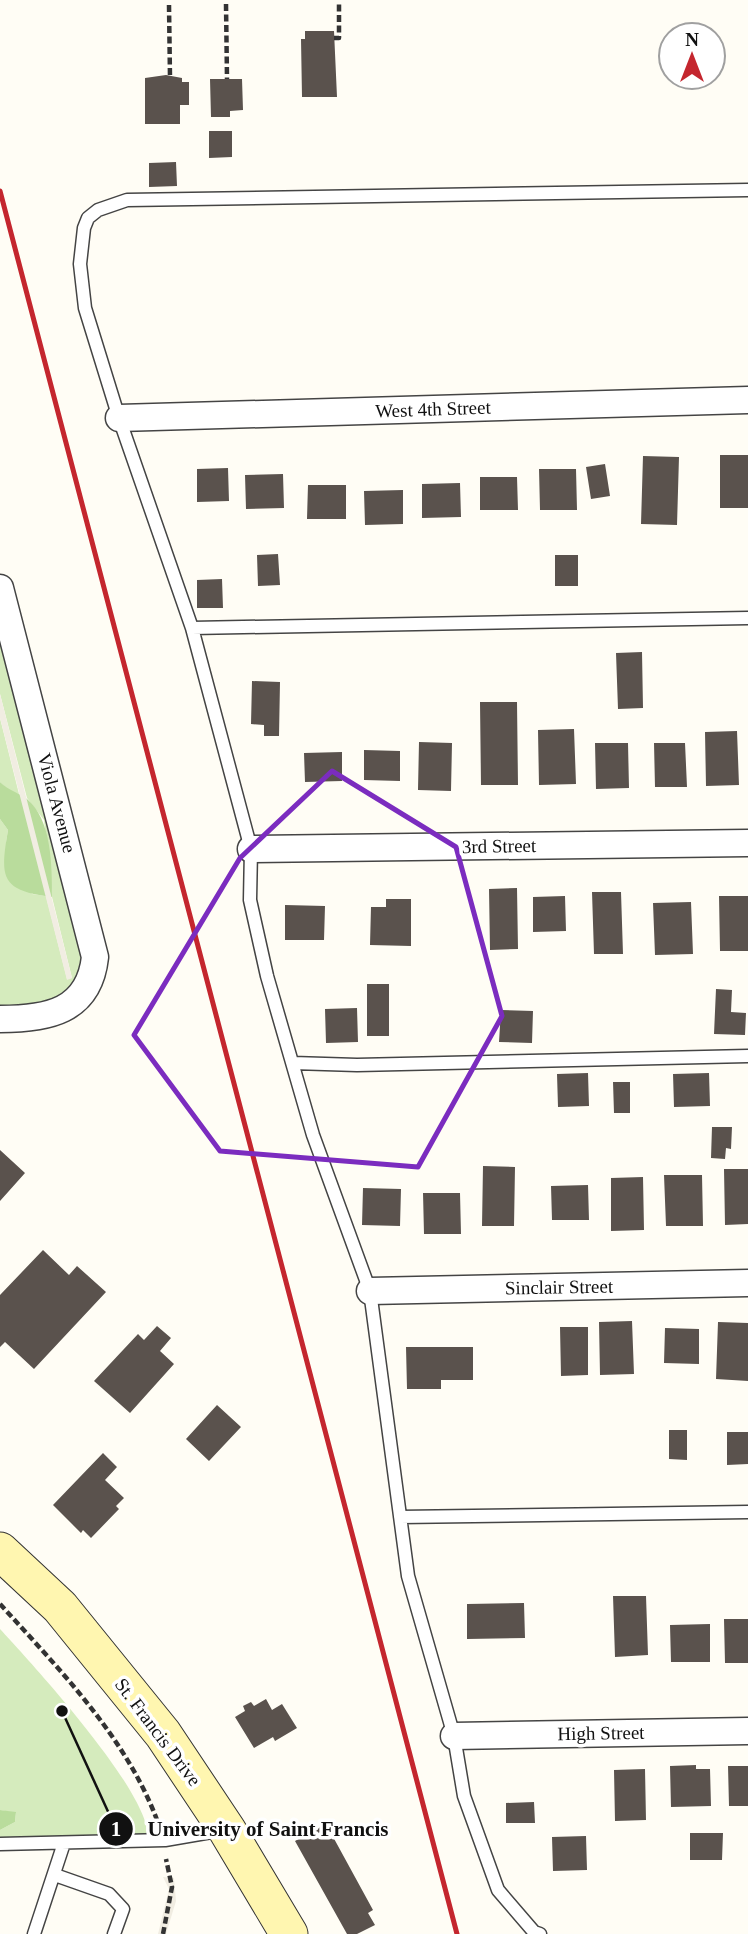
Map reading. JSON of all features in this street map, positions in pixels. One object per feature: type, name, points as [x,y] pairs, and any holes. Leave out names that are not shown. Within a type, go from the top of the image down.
[{"type":"street","name":"West 4th Street","points":[[119,418],[748,400]]},
{"type":"street","name":"Viola Avenue","points":[[0,588],[92,937],[93,975],[88,986],[65,1009],[34,1018],[0,1019]]},
{"type":"street","name":"3rd Street","points":[[251,849],[748,844]]},
{"type":"street","name":"Sinclair Street","points":[[370,1291],[748,1283]]},
{"type":"street","name":"St. Francis Drive","points":[[0,1551],[69,1617],[163,1734],[227,1830],[289,1934]]},
{"type":"street","name":"High Street","points":[[454,1736],[748,1731]]},
{"type":"lane","points":[[540,1934],[534,1932],[498,1890],[464,1796],[454,1736],[408,1576],[370,1291],[313,1135],[267,976],[250,900],[251,849],[192,628],[119,418],[85,308],[80,264],[81,242],[88,218],[110,205],[127,200],[748,190]]},
{"type":"lane","points":[[192,628],[748,618]]},
{"type":"lane","points":[[293,1063],[356,1065],[748,1056]]},
{"type":"lane","points":[[400,1517],[748,1512]]},
{"type":"lane","points":[[0,1844],[165,1840],[227,1830]]},
{"type":"lane","points":[[34,1934],[64,1843]]},
{"type":"lane","points":[[55,1875],[109,1894],[122,1909],[114,1934]]},
{"type":"path","points":[[334,38],[340,38],[339,1]]},
{"type":"path","points":[[226,4],[227,79]]},
{"type":"path","points":[[169,5],[170,78]]},
{"type":"path","points":[[0,1604],[57,1667],[105,1728],[144,1784],[165,1840],[168,1877],[172,1887],[163,1934]]},
{"type":"highlighted area","points":[[332,771],[456,847],[502,1016],[418,1167],[220,1151],[134,1035],[240,858]]},
{"type":"green space","points":[[0,636],[83,960],[78,975],[62,994],[41,1004],[0,1010],[0,819],[8,830],[6,842],[32,894],[46,896],[67,979],[72,978],[52,897],[44,820],[27,798],[0,694]]},
{"type":"green space","points":[[0,718],[19,794],[10,792],[0,782]]},
{"type":"green space","points":[[0,782],[27,799],[41,819],[49,844],[52,897],[22,890],[8,879],[4,860],[8,830],[0,819]]},
{"type":"green space","points":[[0,1629],[62,1698],[110,1760],[143,1815],[148,1836],[0,1844],[0,1830],[15,1822],[16,1813],[0,1810]]},
{"type":"green space","points":[[0,1810],[16,1812],[15,1822],[0,1830]]},
{"type":"shaded area","points":[[0,694],[72,978],[67,980],[0,718]]},
{"type":"shaded area","points":[[163,1877],[174,1878],[176,1901],[166,1934],[158,1934],[169,1889]]},
{"type":"building","points":[[305,31],[334,31],[337,97],[302,97],[301,39],[305,39]]},
{"type":"building","points":[[166,75],[189,82],[189,105],[180,105],[180,124],[145,124],[145,78]]},
{"type":"building","points":[[210,79],[242,79],[243,110],[230,111],[230,117],[211,117]]},
{"type":"building","points":[[209,131],[232,131],[232,157],[209,158]]},
{"type":"building","points":[[176,162],[177,186],[149,187],[149,163]]},
{"type":"building","points":[[720,455],[748,455],[748,508],[720,508]]},
{"type":"building","points":[[643,456],[679,457],[677,525],[641,524]]},
{"type":"building","points":[[605,464],[610,496],[591,499],[586,467]]},
{"type":"building","points":[[228,468],[229,501],[197,502],[197,469]]},
{"type":"building","points":[[539,469],[576,469],[577,510],[540,510]]},
{"type":"building","points":[[283,474],[284,508],[246,509],[245,475]]},
{"type":"building","points":[[480,477],[517,477],[518,510],[480,510]]},
{"type":"building","points":[[460,483],[461,517],[422,518],[422,484]]},
{"type":"building","points":[[308,485],[346,485],[346,519],[307,519]]},
{"type":"building","points":[[403,490],[403,524],[365,525],[364,491]]},
{"type":"building","points":[[278,554],[280,585],[258,586],[257,555]]},
{"type":"building","points":[[555,555],[578,555],[578,586],[555,586]]},
{"type":"building","points":[[222,579],[223,608],[197,608],[197,580]]},
{"type":"building","points":[[642,652],[643,708],[618,709],[616,653]]},
{"type":"building","points":[[252,681],[280,682],[279,736],[264,736],[264,725],[251,724]]},
{"type":"building","points":[[480,702],[517,702],[518,785],[481,785]]},
{"type":"building","points":[[574,729],[576,784],[539,785],[538,730]]},
{"type":"building","points":[[737,731],[739,785],[706,786],[705,732]]},
{"type":"building","points":[[419,742],[452,743],[451,791],[418,790]]},
{"type":"building","points":[[595,743],[628,743],[629,788],[596,789]]},
{"type":"building","points":[[654,743],[685,743],[687,787],[655,787]]},
{"type":"building","points":[[364,750],[400,751],[400,781],[364,780]]},
{"type":"building","points":[[342,752],[342,781],[305,782],[304,753]]},
{"type":"building","points":[[517,888],[518,949],[490,950],[489,889]]},
{"type":"building","points":[[592,892],[621,892],[623,954],[594,954]]},
{"type":"building","points":[[565,896],[566,931],[533,932],[533,897]]},
{"type":"building","points":[[719,896],[748,896],[748,951],[720,951]]},
{"type":"building","points":[[386,899],[411,899],[411,946],[370,945],[371,907],[386,907]]},
{"type":"building","points":[[691,902],[693,954],[655,955],[653,903]]},
{"type":"building","points":[[285,905],[325,906],[324,940],[285,940]]},
{"type":"building","points":[[367,984],[389,984],[389,1036],[367,1036]]},
{"type":"building","points":[[716,989],[732,990],[731,1012],[746,1013],[745,1035],[714,1034]]},
{"type":"building","points":[[357,1008],[358,1042],[326,1043],[325,1009]]},
{"type":"building","points":[[501,1010],[533,1011],[532,1043],[499,1042]]},
{"type":"building","points":[[588,1073],[589,1106],[558,1107],[557,1074]]},
{"type":"building","points":[[709,1073],[710,1106],[674,1107],[673,1074]]},
{"type":"building","points":[[613,1082],[630,1082],[630,1113],[614,1113]]},
{"type":"building","points":[[712,1127],[732,1127],[731,1149],[726,1148],[725,1159],[711,1158]]},
{"type":"building","points":[[0,1150],[25,1173],[0,1201]]},
{"type":"building","points":[[483,1166],[515,1167],[514,1226],[482,1226]]},
{"type":"building","points":[[724,1169],[748,1169],[748,1224],[725,1225]]},
{"type":"building","points":[[664,1175],[702,1175],[703,1226],[666,1226]]},
{"type":"building","points":[[643,1177],[644,1230],[611,1231],[611,1178]]},
{"type":"building","points":[[588,1185],[589,1220],[552,1220],[551,1186]]},
{"type":"building","points":[[363,1188],[401,1189],[400,1226],[362,1225]]},
{"type":"building","points":[[423,1193],[460,1193],[461,1234],[424,1234]]},
{"type":"building","points":[[43,1250],[69,1275],[77,1266],[106,1292],[34,1369],[5,1342],[0,1347],[0,1295]]},
{"type":"building","points":[[632,1321],[634,1374],[600,1375],[599,1322]]},
{"type":"building","points":[[718,1322],[748,1323],[748,1381],[716,1379]]},
{"type":"building","points":[[157,1326],[171,1338],[160,1351],[174,1364],[130,1413],[94,1381],[138,1334],[144,1340]]},
{"type":"building","points":[[560,1327],[588,1327],[588,1375],[561,1376]]},
{"type":"building","points":[[665,1328],[699,1329],[699,1364],[664,1363]]},
{"type":"building","points":[[406,1347],[473,1347],[473,1380],[441,1380],[441,1389],[407,1389]]},
{"type":"building","points":[[217,1405],[241,1427],[209,1461],[186,1439]]},
{"type":"building","points":[[669,1430],[687,1430],[687,1460],[669,1459]]},
{"type":"building","points":[[727,1432],[748,1432],[748,1464],[727,1465]]},
{"type":"building","points":[[103,1453],[117,1467],[105,1480],[124,1498],[116,1506],[119,1509],[91,1538],[83,1530],[81,1533],[53,1505]]},
{"type":"building","points":[[613,1596],[646,1596],[648,1655],[615,1657]]},
{"type":"building","points":[[524,1603],[525,1638],[467,1639],[467,1604]]},
{"type":"building","points":[[724,1619],[748,1619],[748,1663],[725,1663]]},
{"type":"building","points":[[710,1624],[710,1662],[671,1662],[670,1625]]},
{"type":"building","points":[[266,1699],[272,1710],[282,1704],[297,1728],[275,1741],[273,1737],[254,1748],[235,1717],[245,1711],[243,1706],[251,1702],[254,1706]]},
{"type":"building","points":[[696,1765],[696,1769],[710,1769],[711,1806],[671,1807],[670,1766]]},
{"type":"building","points":[[728,1766],[748,1766],[748,1806],[729,1806]]},
{"type":"building","points":[[645,1769],[646,1820],[615,1821],[614,1770]]},
{"type":"building","points":[[534,1802],[535,1823],[506,1823],[506,1803]]},
{"type":"building","points":[[326,1824],[373,1910],[368,1913],[375,1925],[357,1934],[347,1934],[295,1841]]},
{"type":"building","points":[[690,1833],[723,1833],[722,1860],[690,1860]]},
{"type":"building","points":[[586,1836],[587,1870],[553,1871],[552,1837]]},
{"type":"railway","points":[[0,191],[457,1934]]},
{"type":"place","name":"University of Saint Francis","points":[[62,1711]]}]
